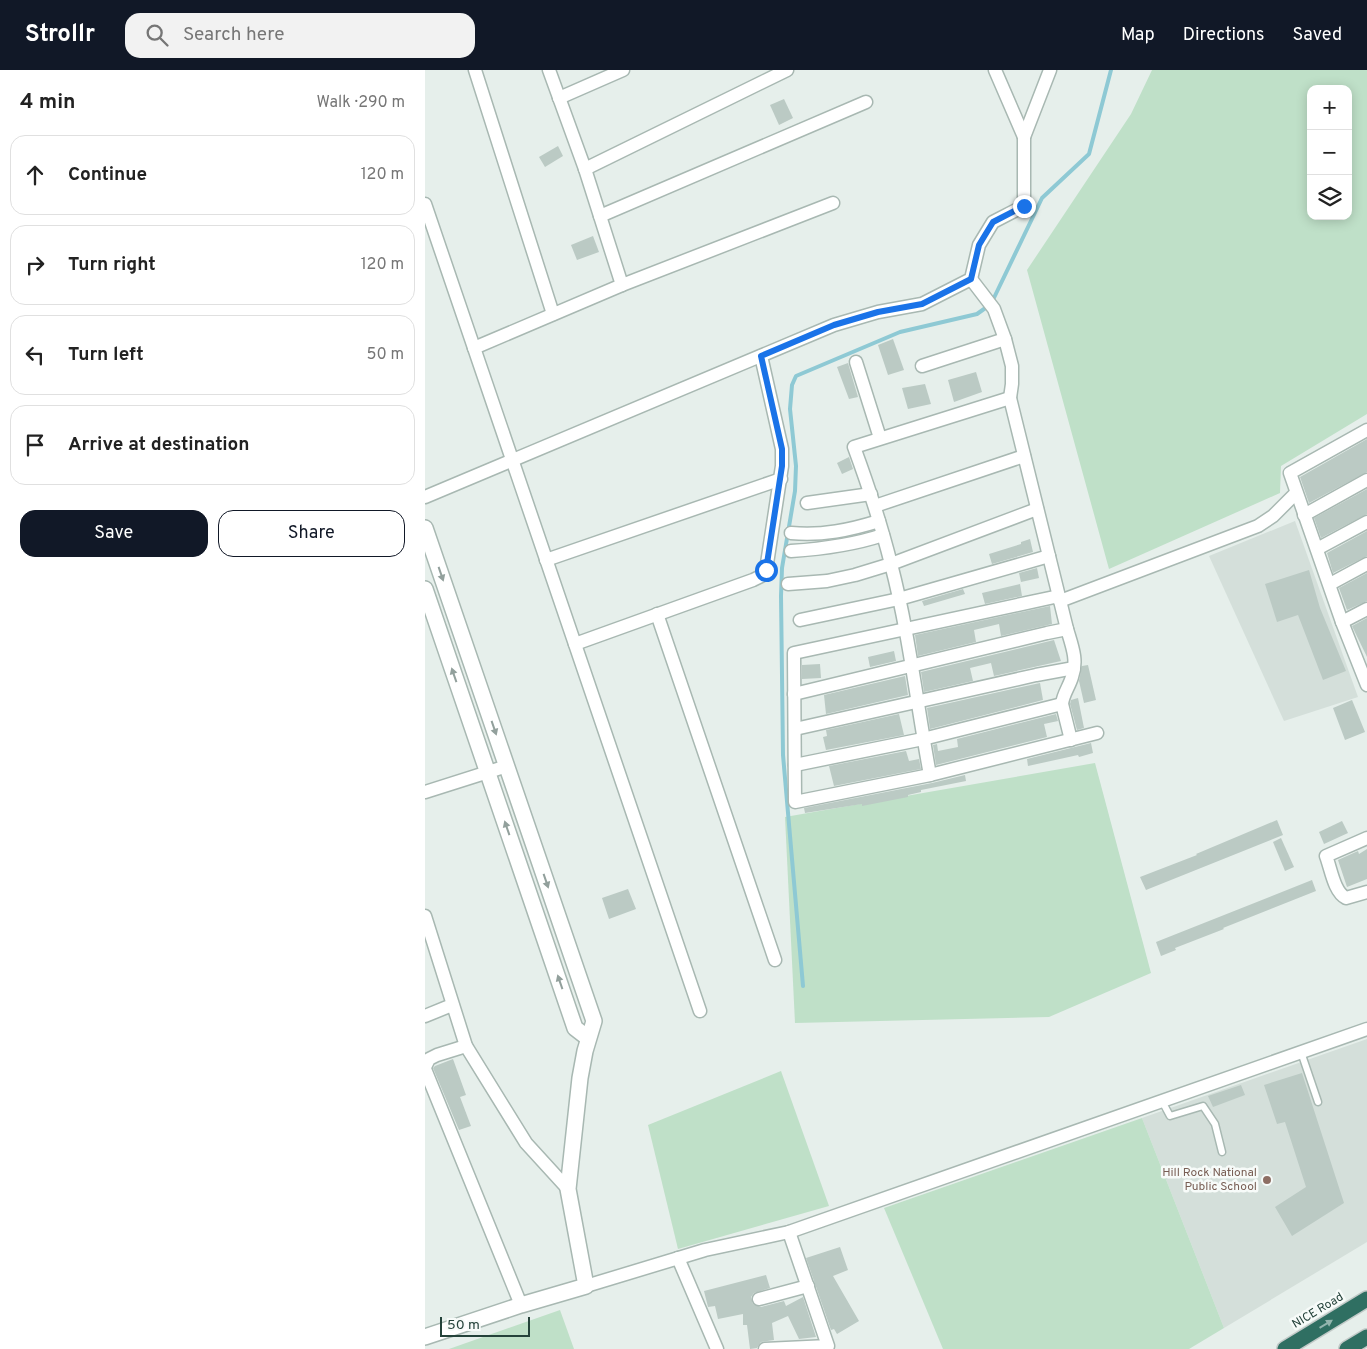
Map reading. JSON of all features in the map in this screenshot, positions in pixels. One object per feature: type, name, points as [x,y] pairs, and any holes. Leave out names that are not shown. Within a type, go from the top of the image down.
[{"type":"highway","name":"NICE Road","points":[[1285,1349],[1367,1299]]},
{"type":"highway","points":[[1347,1349],[1367,1337]]},
{"type":"street","points":[[475,70],[553,314]]},
{"type":"street","points":[[549,70],[585,169],[623,285]]},
{"type":"street","points":[[559,98],[622,70]]},
{"type":"street","points":[[585,169],[787,70]]},
{"type":"street","points":[[995,70],[1024,136]]},
{"type":"street","points":[[425,497],[834,325],[878,312],[922,304],[971,279],[979,245],[993,222],[1024,206],[1024,136],[1049,71]]},
{"type":"street","points":[[600,216],[866,102]]},
{"type":"street","points":[[474,348],[623,285],[833,203]]},
{"type":"street","points":[[425,204],[700,1011]]},
{"type":"street","points":[[971,279],[990,304],[1005,339],[1012,366],[1010,398],[1075,656],[1075,668],[1062,704],[1071,740]]},
{"type":"street","points":[[922,366],[1005,339]]},
{"type":"street","points":[[575,644],[763,575],[766,570],[781,479],[782,449],[761,356]]},
{"type":"street","points":[[856,362],[880,438]]},
{"type":"street","points":[[930,775],[905,630],[891,564],[873,500],[854,447],[1010,398]]},
{"type":"street","points":[[1367,430],[1290,473],[1342,622],[1364,669],[1367,685]]},
{"type":"street","points":[[807,503],[873,500],[1024,456]]},
{"type":"street","points":[[547,560],[781,479]]},
{"type":"street","points":[[1304,515],[1367,480]]},
{"type":"street","points":[[1097,733],[930,775],[795,802],[794,653],[1059,598],[1258,526],[1273,516],[1296,493]]},
{"type":"street","points":[[788,584],[840,579],[891,564],[1037,509]]},
{"type":"street","points":[[791,533],[828,533],[879,521]]},
{"type":"street","points":[[1317,550],[1367,522]]},
{"type":"street","points":[[425,528],[594,1021],[588,1038],[580,1078],[568,1190],[586,1286]]},
{"type":"street","points":[[791,551],[837,546],[865,541],[883,535]]},
{"type":"street","points":[[800,620],[899,599],[1049,556]]},
{"type":"street","points":[[1330,584],[1367,564]]},
{"type":"street","points":[[425,589],[575,1028],[588,1038]]},
{"type":"street","points":[[1342,622],[1367,609]]},
{"type":"street","points":[[657,614],[775,960]]},
{"type":"street","points":[[794,694],[1047,632],[1067,630]]},
{"type":"street","points":[[795,729],[1075,668]]},
{"type":"street","points":[[795,765],[923,739],[1062,704]]},
{"type":"street","points":[[425,792],[507,766]]},
{"type":"street","points":[[1367,838],[1326,856],[1338,891],[1342,896],[1351,898],[1367,892]]},
{"type":"street","points":[[425,916],[431,953],[453,1005],[466,1046],[526,1142],[568,1190]]},
{"type":"street","points":[[425,1016],[453,1005]]},
{"type":"street","points":[[428,1341],[521,1305],[705,1250],[789,1232],[1367,1029]]},
{"type":"street","points":[[466,1046],[429,1059],[425,1068],[521,1305]]},
{"type":"street","points":[[765,1349],[828,1346],[789,1232]]},
{"type":"street","points":[[678,1258],[717,1349]]},
{"type":"street","points":[[759,1298],[808,1286]]},
{"type":"lane","points":[[1301,1052],[1318,1102]]},
{"type":"lane","points":[[1161,1101],[1170,1116],[1203,1106],[1215,1124],[1222,1152]]},
{"type":"shaded area","points":[[1295,521],[1358,697],[1284,721],[1209,556]]},
{"type":"shaded area","name":"Hill Rock National Public School","points":[[1367,1039],[1367,1242],[1224,1328],[1142,1118]]},
{"type":"green space","points":[[1152,70],[1367,70],[1367,414],[1281,466],[1280,493],[1109,569],[1027,270],[1131,114]]},
{"type":"green space","points":[[1095,763],[1151,973],[1049,1017],[795,1023],[785,817]]},
{"type":"green space","points":[[781,1071],[829,1206],[678,1249],[648,1125]]},
{"type":"green space","points":[[1142,1118],[1224,1328],[1189,1349],[943,1349],[884,1208]]},
{"type":"green space","points":[[560,1310],[574,1349],[449,1349]]},
{"type":"building","points":[[784,99],[793,118],[779,125],[770,105]]},
{"type":"building","points":[[558,146],[563,156],[545,167],[539,157]]},
{"type":"building","points":[[593,236],[599,252],[577,260],[571,245]]},
{"type":"building","points":[[893,339],[904,370],[888,375],[878,345]]},
{"type":"building","points":[[848,363],[858,397],[849,399],[837,367]]},
{"type":"building","points":[[976,372],[982,392],[954,402],[948,380]]},
{"type":"building","points":[[925,384],[931,404],[908,409],[902,388]]},
{"type":"building","points":[[1367,439],[1367,472],[1309,503],[1300,477]]},
{"type":"building","points":[[849,457],[853,469],[842,474],[837,463]]},
{"type":"building","points":[[1367,489],[1367,514],[1321,538],[1314,518]]},
{"type":"building","points":[[1367,531],[1367,556],[1333,573],[1327,553]]},
{"type":"building","points":[[1030,539],[1033,552],[992,564],[989,554],[1021,544],[1021,542]]},
{"type":"building","points":[[1037,568],[1039,578],[1021,582],[1019,573]]},
{"type":"building","points":[[1309,570],[1320,608],[1346,671],[1323,680],[1298,615],[1277,622],[1265,584]]},
{"type":"building","points":[[1367,573],[1367,601],[1347,610],[1339,588]]},
{"type":"building","points":[[1020,584],[1022,596],[985,604],[982,593]]},
{"type":"building","points":[[963,589],[965,594],[924,606],[922,601]]},
{"type":"building","points":[[1050,606],[1052,624],[1001,636],[999,624],[974,630],[976,642],[918,656],[915,635]]},
{"type":"building","points":[[1367,618],[1367,657],[1352,626]]},
{"type":"building","points":[[1054,640],[1061,661],[994,676],[991,663],[970,668],[973,681],[924,692],[921,672]]},
{"type":"building","points":[[894,651],[896,661],[870,667],[868,657]]},
{"type":"building","points":[[820,664],[821,678],[802,679],[802,665]]},
{"type":"building","points":[[1088,665],[1096,700],[1084,703],[1079,681],[1082,666]]},
{"type":"building","points":[[905,676],[908,695],[826,714],[824,695]]},
{"type":"building","points":[[1040,683],[1043,700],[930,729],[927,708]]},
{"type":"building","points":[[1078,698],[1084,728],[1077,730],[1070,704],[1071,700]]},
{"type":"building","points":[[1352,700],[1365,732],[1345,740],[1333,708]]},
{"type":"building","points":[[899,714],[904,735],[826,750],[823,737],[827,736],[826,730]]},
{"type":"building","points":[[1056,714],[1058,721],[1044,724],[1047,737],[936,765],[933,745],[937,744],[938,751],[958,747],[957,739]]},
{"type":"building","points":[[1091,743],[1093,753],[1028,766],[1027,759]]},
{"type":"building","points":[[906,751],[909,761],[919,759],[921,769],[834,786],[829,766]]},
{"type":"building","points":[[965,775],[966,781],[921,790],[921,792],[908,795],[908,797],[862,806],[862,804],[805,813],[804,808]]},
{"type":"building","points":[[1277,820],[1283,835],[1146,890],[1140,877],[1197,855]]},
{"type":"building","points":[[1342,821],[1348,833],[1324,844],[1319,832]]},
{"type":"building","points":[[1281,838],[1294,867],[1285,871],[1273,842]]},
{"type":"building","points":[[1367,849],[1367,879],[1347,887],[1338,860],[1358,851],[1359,854]]},
{"type":"building","points":[[1312,880],[1316,891],[1175,948],[1176,950],[1161,956],[1156,942]]},
{"type":"building","points":[[628,889],[636,909],[609,919],[602,898]]},
{"type":"building","points":[[453,1059],[466,1095],[460,1097],[471,1126],[459,1130],[433,1068]]},
{"type":"building","points":[[1302,1073],[1344,1203],[1292,1236],[1275,1207],[1306,1187],[1285,1122],[1277,1124],[1264,1085]]},
{"type":"building","points":[[1241,1085],[1245,1095],[1213,1107],[1208,1096]]},
{"type":"building","points":[[840,1247],[848,1270],[833,1276],[859,1321],[837,1334],[834,1329],[831,1330],[806,1258]]},
{"type":"building","points":[[766,1275],[770,1288],[754,1293],[751,1297],[753,1304],[761,1307],[784,1301],[786,1306],[803,1297],[816,1337],[799,1339],[788,1316],[772,1323],[774,1340],[761,1342],[757,1348],[750,1349],[747,1325],[743,1325],[743,1314],[718,1319],[715,1306],[708,1307],[704,1291]]},
{"type":"waterway","points":[[803,986],[783,755],[782,568],[795,491],[796,466],[790,409],[792,385],[796,376],[900,332],[977,314],[991,304],[1042,198],[1089,154],[1111,70]]},
{"type":"place","name":"Hill Rock National Public School","points":[[1267,1180]]},
{"type":"route","points":[[766,570],[781,479],[782,449],[761,356],[834,325],[878,312],[922,304],[971,279],[979,245],[993,222],[1024,206]]}]
